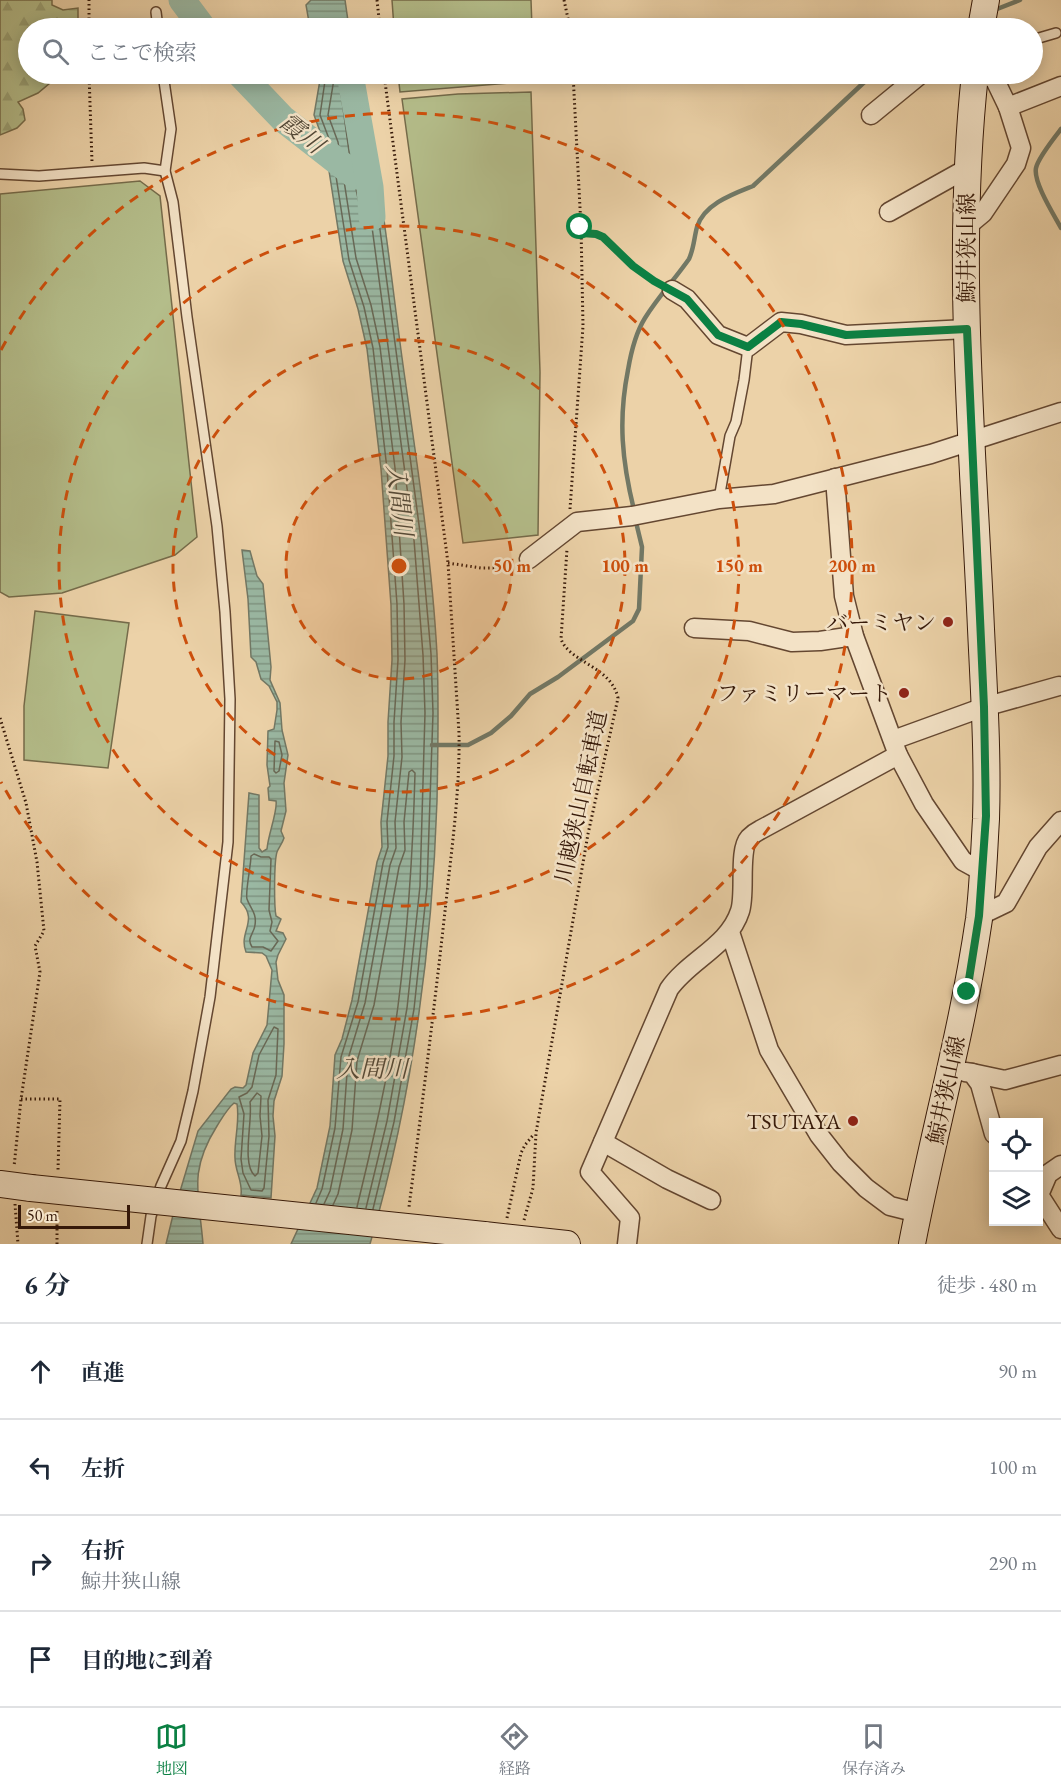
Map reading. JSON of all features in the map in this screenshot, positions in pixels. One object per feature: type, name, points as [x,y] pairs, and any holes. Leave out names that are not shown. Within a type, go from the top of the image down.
[{"type":"main road","name":"鯨井狭山線","points":[[912,1244],[918,1214],[961,1071],[967,992],[979,916],[986,816],[984,707],[967,329],[965,228],[966,169],[974,84]]},
{"type":"main road","points":[[15,1186],[567,1244]]},
{"type":"street","points":[[871,115],[909,84]]},
{"type":"street","points":[[965,228],[983,213],[1016,164],[1021,148],[1008,107],[997,84]]},
{"type":"street","points":[[1008,107],[1061,86]]},
{"type":"street","points":[[888,212],[966,169]]},
{"type":"street","points":[[672,290],[687,299],[718,335],[748,347],[781,322],[801,324],[846,335],[967,329]]},
{"type":"street","points":[[529,560],[577,522],[636,515],[719,499],[774,494],[931,454],[1061,412]]},
{"type":"street","points":[[835,478],[844,596],[854,636],[896,747],[924,804],[963,861],[983,872]]},
{"type":"street","points":[[694,628],[748,631],[792,642],[854,636]]},
{"type":"street","points":[[627,1244],[630,1218],[590,1172],[669,988],[677,977],[730,932],[740,911],[744,851],[747,839],[896,747],[984,707],[1060,683]]},
{"type":"street","points":[[979,916],[1006,903],[1038,847],[1061,821]]},
{"type":"street","points":[[730,932],[769,1050],[819,1135],[866,1188],[890,1206],[918,1214]]},
{"type":"street","points":[[961,1071],[1005,1080],[1061,1065]]},
{"type":"street","points":[[961,1071],[980,1084],[989,1119]]},
{"type":"street","points":[[603,1142],[667,1179],[711,1200]]},
{"type":"street","points":[[1043,1186],[1048,1174],[1061,1166]]},
{"type":"street","points":[[1043,1201],[1061,1229]]},
{"type":"lane","points":[[156,12],[157,18]]},
{"type":"lane","points":[[1043,37],[1056,33]]},
{"type":"lane","points":[[147,1244],[151,1216],[160,1186],[181,1141],[193,1091],[210,997],[228,842],[229,689],[218,526],[187,317],[173,202],[165,171],[171,129],[165,84]]},
{"type":"lane","points":[[0,174],[39,176],[144,168],[165,171]]},
{"type":"lane","points":[[719,499],[730,436],[736,422],[748,347]]},
{"type":"path","points":[[88,18],[89,0]]},
{"type":"path","points":[[377,0],[379,18]]},
{"type":"path","points":[[564,0],[568,18]]},
{"type":"path","points":[[89,84],[92,172]]},
{"type":"path","points":[[385,84],[448,563],[459,732],[459,755],[443,934],[409,1209]]},
{"type":"path","name":"川越狭山自転車道","points":[[522,1226],[533,1188],[536,1133],[591,814],[618,698],[614,685],[566,648],[560,633],[582,353],[581,233],[574,84]]},
{"type":"path","points":[[581,233],[603,237],[633,266],[672,290]]},
{"type":"path","points":[[448,563],[481,568],[514,568],[529,560]]},
{"type":"path","points":[[0,718],[26,803],[38,862],[44,931],[35,946],[40,972],[21,1098],[15,1186],[18,1244]]},
{"type":"path","points":[[21,1098],[60,1099],[58,1170]]},
{"type":"path","points":[[506,1222],[521,1153],[536,1133]]},
{"type":"path","points":[[57,1206],[57,1244]]},
{"type":"green space","points":[[0,0],[52,0],[52,5],[63,10],[78,8],[78,18],[18,18],[18,84],[49,84],[38,93],[18,102],[23,109],[25,120],[17,128],[0,135]]},
{"type":"green space","points":[[392,0],[531,0],[532,18],[393,18]]},
{"type":"green space","points":[[399,84],[497,84],[400,92]]},
{"type":"green space","points":[[531,92],[540,372],[538,535],[463,543],[402,99],[458,94]]},
{"type":"green space","points":[[140,181],[160,196],[197,537],[175,555],[62,593],[9,597],[0,592],[0,194]]},
{"type":"green space","points":[[35,611],[129,623],[108,768],[24,760],[24,706]]},
{"type":"water","points":[[311,0],[345,0],[348,18],[308,18],[306,5]]},
{"type":"water","name":"入間川","points":[[319,84],[354,84],[364,163],[374,208],[378,213],[383,213],[424,516],[437,654],[437,801],[425,969],[397,1135],[370,1244],[291,1244],[317,1188],[330,1126],[335,1055],[342,1039],[352,1000],[377,862],[382,847],[381,822],[388,756],[392,660],[391,605],[381,469],[367,349],[358,309],[343,261],[325,145],[314,115]]},
{"type":"water","name":"入間川","points":[[242,550],[250,551],[257,576],[263,584],[271,667],[270,680],[280,703],[282,730],[288,755],[284,783],[286,811],[281,831],[284,838],[277,852],[275,874],[276,916],[281,919],[276,931],[283,933],[286,939],[276,962],[278,980],[284,995],[284,1044],[282,1076],[274,1101],[275,1136],[271,1198],[241,1195],[235,1163],[238,1111],[237,1104],[234,1103],[208,1142],[199,1170],[198,1197],[203,1244],[166,1244],[198,1131],[231,1089],[243,1088],[246,1085],[253,1053],[267,1025],[272,970],[266,956],[262,953],[246,952],[244,938],[248,915],[241,902],[249,793],[259,795],[259,848],[262,852],[267,849],[276,810],[276,801],[269,800],[267,765],[268,731],[274,729],[277,702],[269,686],[261,679],[256,662],[251,657],[248,599]]},
{"type":"waterway","name":"霞川","points":[[182,0],[196,18]]},
{"type":"waterway","points":[[992,11],[1020,0]]},
{"type":"waterway","name":"霞川","points":[[250,84],[283,119],[356,176]]},
{"type":"waterway","name":"入間川","points":[[352,84],[370,187],[372,217]]},
{"type":"waterway","points":[[634,510],[624,457],[622,423],[631,357],[642,324],[689,259],[697,227],[706,212],[720,201],[753,186],[862,84]]},
{"type":"waterway","points":[[1061,129],[1036,168],[1038,181],[1045,198],[1061,228]]},
{"type":"waterway","points":[[432,745],[468,745],[491,733],[511,716],[530,694],[558,677],[633,621],[639,609],[642,547],[635,518]]},
{"type":"place","name":"バーミヤン","points":[[948,622]]},
{"type":"place","name":"ファミリーマート","points":[[904,693]]},
{"type":"place","name":"TSUTAYA","points":[[853,1121]]},
{"type":"route","points":[[580,227],[581,233],[603,237],[633,266],[654,281],[687,299],[718,335],[748,347],[781,322],[801,324],[846,335],[967,329],[984,707],[986,816],[979,916],[967,992]]}]
